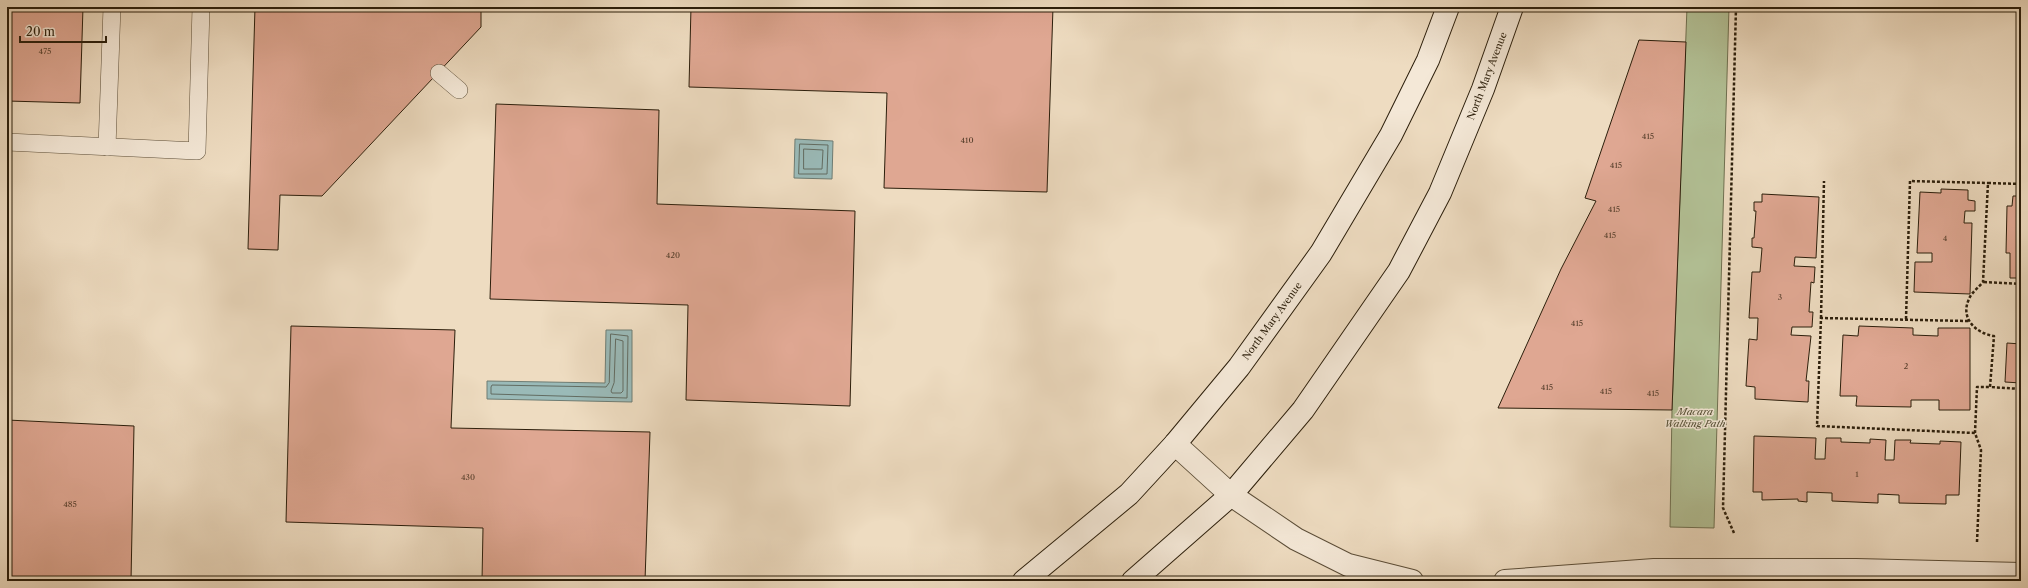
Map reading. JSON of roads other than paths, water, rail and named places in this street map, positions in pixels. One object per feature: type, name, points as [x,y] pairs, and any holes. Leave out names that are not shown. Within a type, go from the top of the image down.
[{"type":"main road","name":"North Mary Avenue","points":[[1024,581],[1129,494],[1175,444],[1239,367],[1322,253],[1391,135],[1428,60],[1448,7]]},
{"type":"main road","name":"North Mary Avenue","points":[[1133,581],[1231,495],[1303,410],[1399,271],[1440,193],[1483,90],[1512,7]]},
{"type":"main road","points":[[1175,444],[1231,495],[1296,539],[1348,565],[1412,581]]},
{"type":"main road","points":[[1505,581],[1654,570],[1856,570],[2021,574]]},
{"type":"lane","points":[[107,147],[112,7]]},
{"type":"lane","points":[[7,142],[197,151],[201,7]]},
{"type":"lane","points":[[438,72],[459,90]]},
{"type":"water","points":[[795,139],[833,141],[832,179],[794,178]]},
{"type":"water","points":[[606,330],[632,330],[632,402],[487,399],[487,381],[605,383]]},
{"type":"park label","name":"Macara Walking Path","points":[[1695,416]]}]
